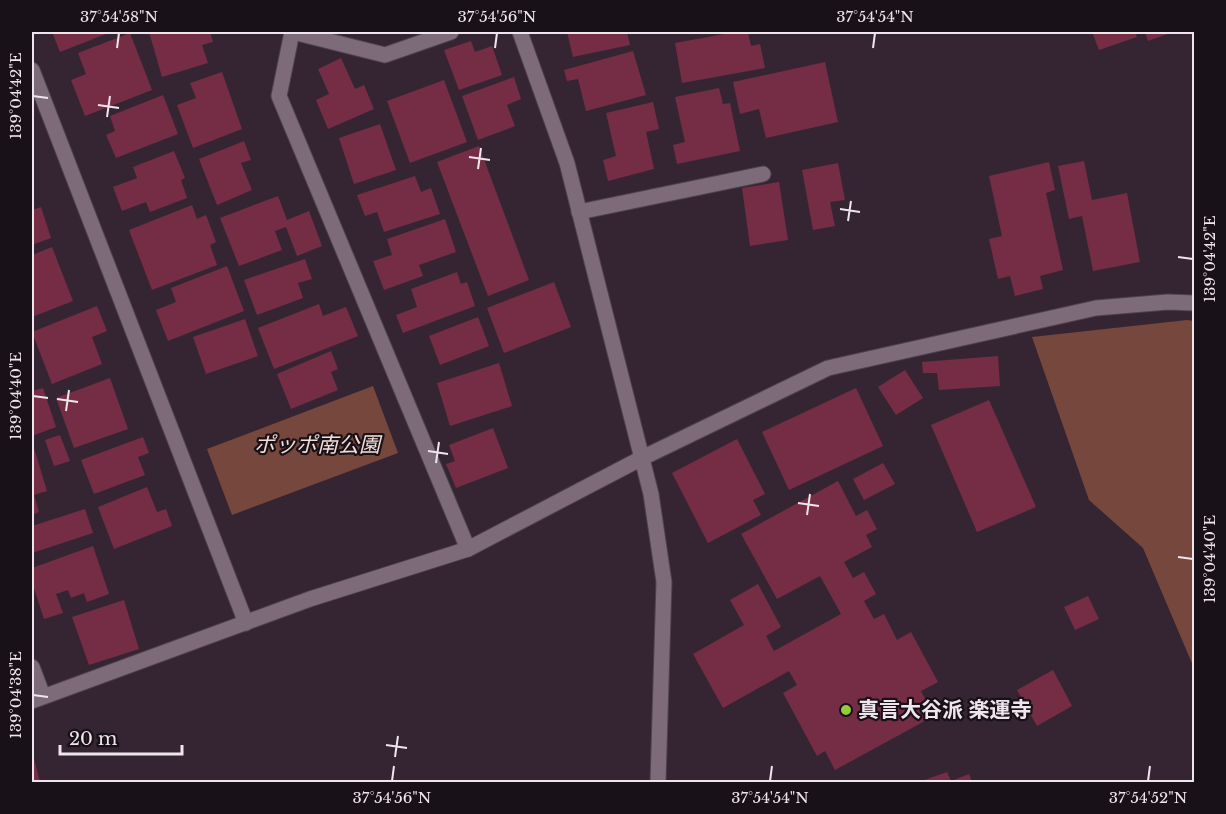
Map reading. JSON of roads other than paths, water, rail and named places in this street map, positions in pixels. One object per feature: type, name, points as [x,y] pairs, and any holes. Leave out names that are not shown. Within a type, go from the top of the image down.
[{"type":"street","points":[[451,32],[385,55],[292,32],[279,96],[468,549]]},
{"type":"street","points":[[520,32],[567,163],[640,459],[651,494],[664,582],[658,783]]},
{"type":"street","points":[[32,70],[246,623]]},
{"type":"street","points":[[579,212],[763,174]]},
{"type":"street","points":[[32,667],[37,698],[310,599],[468,549],[640,459],[828,368],[1096,308],[1168,302],[1194,303]]},
{"type":"place","name":"真言大谷派 楽運寺","points":[[846,710]]},
{"type":"park label","name":"ポッポ南公園","points":[[317,445]]}]
